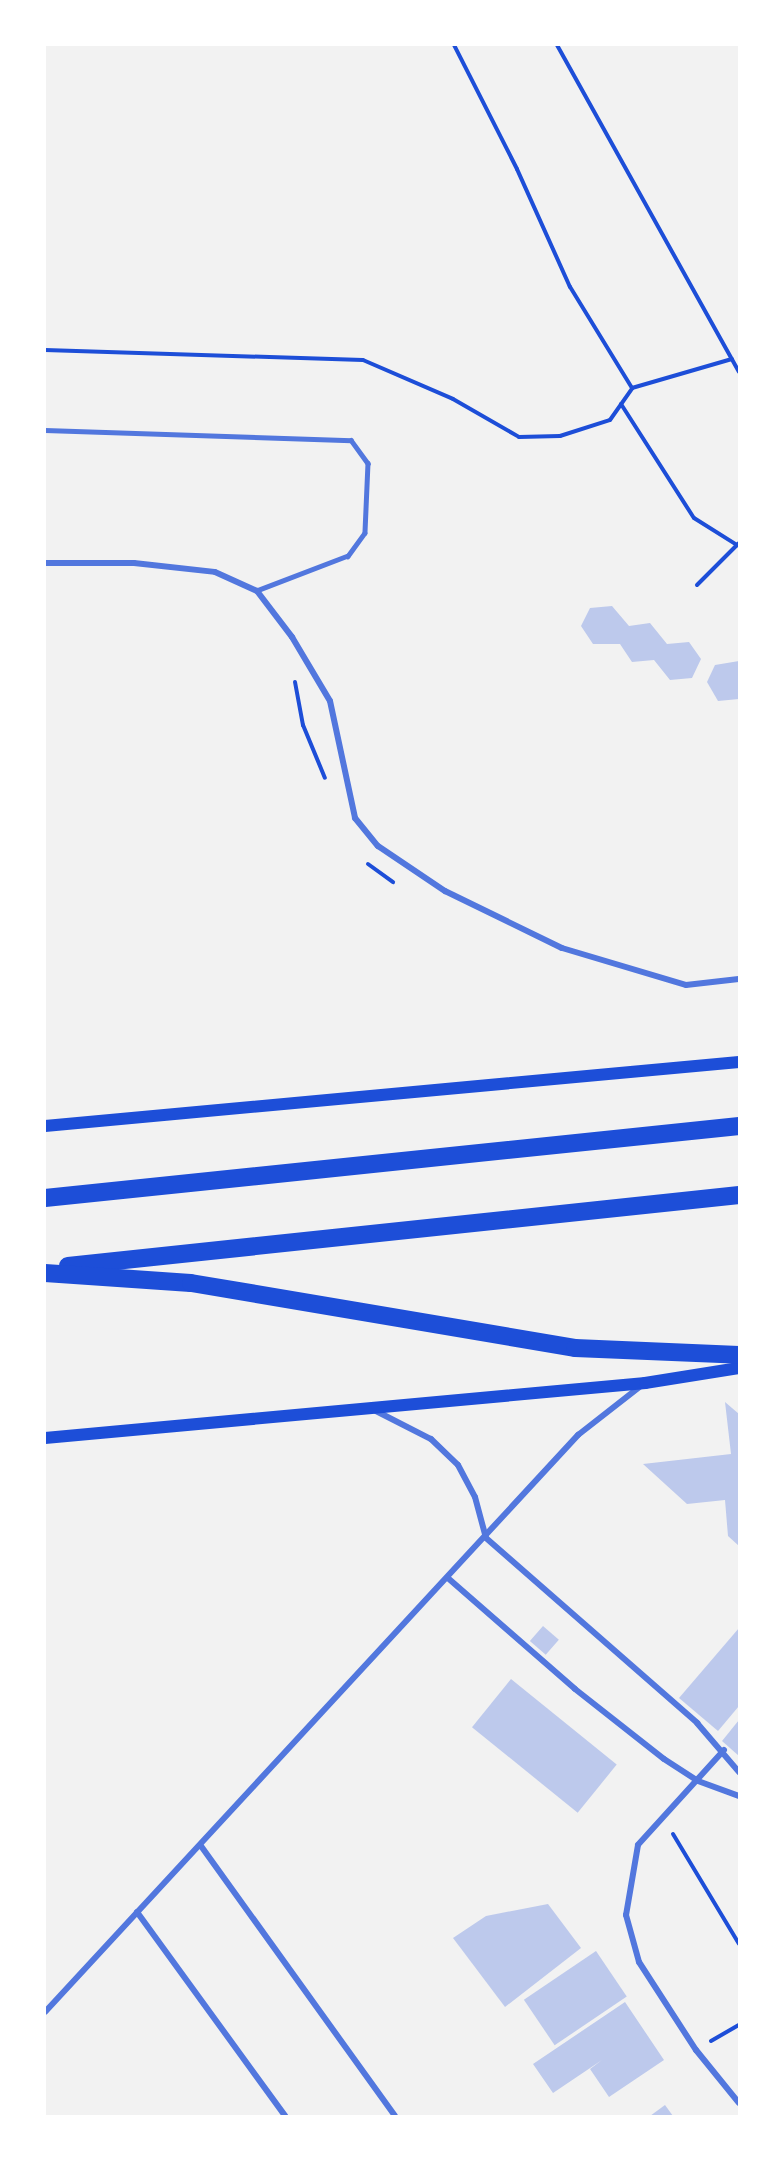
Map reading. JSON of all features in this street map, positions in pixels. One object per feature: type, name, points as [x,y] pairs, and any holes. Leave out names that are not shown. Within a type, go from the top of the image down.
[{"type":"highway","points":[[45,1198],[739,1126]]},
{"type":"highway","points":[[45,1268],[739,1195]]},
{"type":"highway","points":[[45,1273],[191,1283],[575,1348],[739,1355]]},
{"type":"main road","points":[[45,1126],[739,1062]]},
{"type":"main road","points":[[45,1438],[645,1383],[739,1368]]},
{"type":"street","points":[[45,563],[134,563],[214,572],[257,591],[292,637],[330,701],[355,818],[378,846],[445,891],[562,948],[686,985],[739,979]]},
{"type":"street","points":[[45,2012],[449,1579],[578,1435],[645,1383]]},
{"type":"street","points":[[369,1407],[430,1439],[458,1466],[475,1497],[486,1538],[724,1750],[739,1772]]},
{"type":"street","points":[[449,1579],[575,1689],[698,1781],[739,1796]]},
{"type":"street","points":[[724,1750],[638,1845],[626,1915],[639,1962],[696,2050],[739,2103]]},
{"type":"street","points":[[201,1846],[395,2116]]},
{"type":"street","points":[[137,1912],[285,2116]]},
{"type":"lane","points":[[45,430],[351,440],[368,463],[365,533],[348,556],[257,591]]},
{"type":"path","points":[[454,45],[517,169],[570,287],[632,388]]},
{"type":"path","points":[[557,45],[739,372]]},
{"type":"path","points":[[45,350],[363,360],[453,399],[519,437],[560,436],[610,420],[632,388],[732,359]]},
{"type":"path","points":[[621,404],[694,518],[738,544],[697,585]]},
{"type":"path","points":[[293,672],[303,725],[328,787]]},
{"type":"path","points":[[361,855],[373,870],[404,888]]},
{"type":"path","points":[[663,1818],[739,1944]]},
{"type":"path","points":[[696,2050],[739,2025]]},
{"type":"building","points":[[612,606],[629,626],[650,623],[667,644],[689,642],[701,659],[692,678],[670,680],[654,660],[632,662],[620,644],[593,644],[581,626],[590,608]]},
{"type":"building","points":[[739,661],[739,699],[718,701],[707,682],[715,665]]},
{"type":"building","points":[[725,1402],[739,1414],[739,1546],[728,1536],[725,1500],[687,1504],[643,1464],[731,1454]]},
{"type":"building","points":[[543,1626],[559,1640],[546,1655],[530,1641]]},
{"type":"building","points":[[739,1628],[739,1706],[718,1731],[679,1698]]},
{"type":"building","points":[[511,1679],[617,1765],[578,1813],[472,1727]]},
{"type":"building","points":[[739,1720],[739,1756],[722,1741]]},
{"type":"building","points":[[548,1904],[581,1948],[505,2007],[453,1938],[486,1916]]},
{"type":"building","points":[[596,1951],[627,1997],[555,2045],[524,2000]]},
{"type":"building","points":[[625,2002],[664,2060],[609,2097],[590,2069],[602,2060],[553,2093],[533,2064]]},
{"type":"building","points":[[665,2105],[673,2116],[650,2116]]}]
